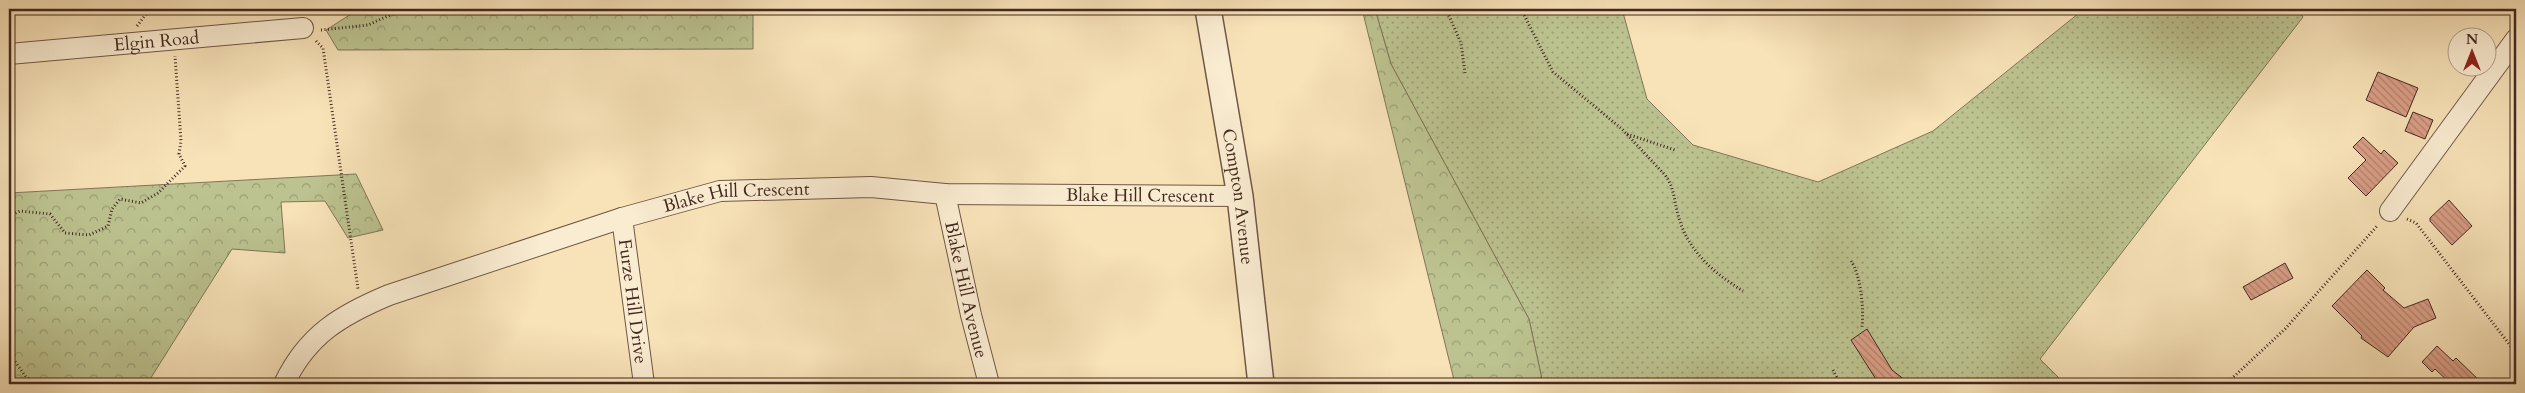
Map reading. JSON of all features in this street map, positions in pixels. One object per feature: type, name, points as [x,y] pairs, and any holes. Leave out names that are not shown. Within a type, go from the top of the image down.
[{"type":"street","name":"Compton Avenue","points":[[1208,9],[1240,196],[1261,384]]},
{"type":"street","name":"Elgin Road","points":[[9,54],[174,40],[212,34],[303,28]]},
{"type":"street","points":[[2390,211],[2516,39]]},
{"type":"street","name":"Blake Hill Crescent","points":[[284,384],[291,369],[328,326],[360,306],[622,218],[720,191],[871,187],[945,194],[1240,196]]},
{"type":"street","name":"Blake Hill Avenue","points":[[945,194],[971,315],[989,384]]},
{"type":"street","name":"Furze Hill Drive","points":[[622,218],[644,384]]},
{"type":"path","points":[[303,28],[326,30],[368,25],[403,9]]},
{"type":"path","points":[[1446,9],[1461,44],[1465,73]]},
{"type":"path","points":[[1521,9],[1553,72],[1593,103],[1626,134],[1671,183],[1683,231],[1712,271],[1743,292]]},
{"type":"path","points":[[303,28],[323,48],[360,306]]},
{"type":"path","points":[[9,216],[20,211],[50,214],[65,234],[89,235],[108,226],[112,209],[120,199],[141,203],[158,192],[185,166],[179,154],[181,141],[174,40]]},
{"type":"path","points":[[1626,134],[1675,150]]},
{"type":"path","points":[[2226,384],[2285,330],[2390,211],[2416,223],[2516,353]]},
{"type":"path","points":[[1851,261],[1855,266],[1864,307],[1862,327]]},
{"type":"path","points":[[9,353],[26,377],[39,384]]},
{"type":"path","points":[[1833,370],[1840,384]]},
{"type":"green space","points":[[359,9],[753,9],[753,49],[338,50],[326,30]]},
{"type":"green space","points":[[1362,9],[1375,9],[1391,64],[1529,319],[1543,384],[1455,384]]},
{"type":"green space","points":[[1375,9],[1622,9],[1647,99],[1693,145],[1818,182],[1933,131],[2084,9],[2298,9],[2303,17],[2040,359],[2065,384],[1543,384],[1529,319],[1391,64]]},
{"type":"green space","points":[[356,174],[383,230],[348,238],[325,201],[281,202],[285,253],[232,249],[147,384],[9,384],[9,193]]},
{"type":"building","points":[[2378,72],[2418,88],[2406,117],[2366,100]]},
{"type":"building","points":[[2413,112],[2433,120],[2425,139],[2405,131]]},
{"type":"building","points":[[2363,137],[2381,154],[2384,150],[2398,163],[2366,196],[2348,178],[2366,160],[2353,147]]},
{"type":"building","points":[[2449,200],[2472,226],[2452,245],[2430,221],[2430,218]]},
{"type":"building","points":[[2285,263],[2293,278],[2251,300],[2243,287]]},
{"type":"building","points":[[2367,270],[2385,288],[2383,290],[2404,308],[2428,299],[2436,318],[2414,327],[2388,357],[2361,338],[2362,336],[2332,306]]},
{"type":"building","points":[[1867,329],[1892,370],[1910,384],[1879,384],[1851,340]]},
{"type":"building","points":[[2437,346],[2453,361],[2456,358],[2483,384],[2451,384],[2435,369],[2432,372],[2422,362]]}]
